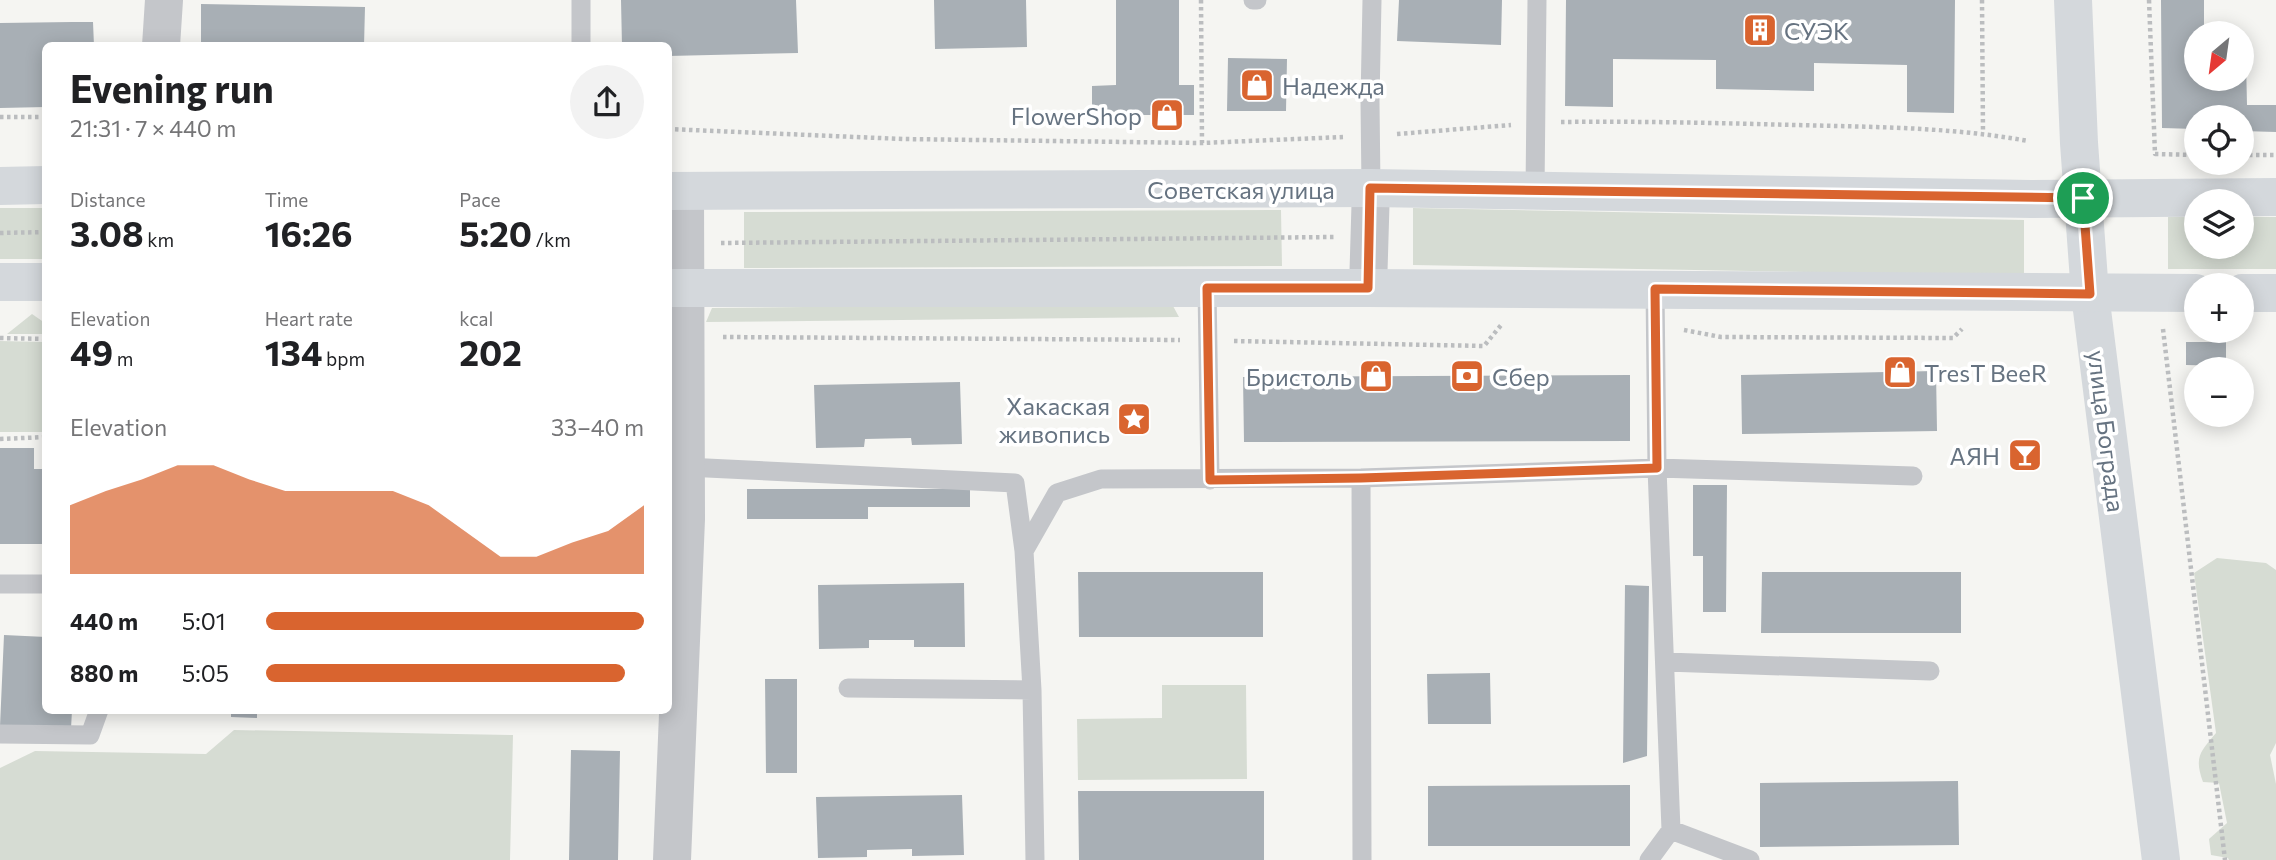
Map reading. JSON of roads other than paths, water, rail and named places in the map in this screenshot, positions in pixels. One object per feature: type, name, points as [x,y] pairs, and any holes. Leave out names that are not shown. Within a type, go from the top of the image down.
[{"type":"main road","name":"улица Бограда","points":[[2073,0],[2090,294],[2161,860]]},
{"type":"main road","points":[[0,186],[42,186]]},
{"type":"main road","name":"Советская улица","points":[[677,191],[1370,188],[2083,198],[2276,197]]},
{"type":"main road","points":[[0,282],[42,282]]},
{"type":"main road","points":[[676,288],[1368,288],[1656,307],[2184,293]]},
{"type":"main road","points":[[2254,293],[2276,293]]},
{"type":"street","points":[[160,42],[164,0]]},
{"type":"street","points":[[1368,288],[1370,188]]},
{"type":"street","points":[[672,860],[677,518],[686,467],[684,337],[676,288],[685,243],[677,191]]},
{"type":"lane","points":[[580,0],[581,42]]},
{"type":"lane","points":[[1370,188],[1372,0]]},
{"type":"lane","points":[[1535,191],[1537,0]]},
{"type":"lane","points":[[1207,288],[1210,480]]},
{"type":"lane","points":[[1649,860],[1671,830],[1657,468],[1656,307]]},
{"type":"lane","points":[[686,467],[1015,483],[1024,551],[1032,690],[1035,860]]},
{"type":"lane","points":[[1024,551],[1058,493],[1101,479],[1361,478],[1657,468],[1913,476]]},
{"type":"lane","points":[[1361,478],[1362,860]]},
{"type":"lane","points":[[0,584],[42,584]]},
{"type":"lane","points":[[1666,662],[1930,671]]},
{"type":"lane","points":[[848,688],[1032,690]]},
{"type":"lane","points":[[0,734],[90,735],[98,714]]},
{"type":"lane","points":[[1671,830],[1751,860]]},
{"type":"place","name":"СУЭК","points":[[1760,30]]},
{"type":"place","name":"Надежда","points":[[1257,85]]},
{"type":"place","name":"FlowerShop","points":[[1167,115]]},
{"type":"place","name":"TresT BeeR","points":[[1900,372]]},
{"type":"place","name":"Бристоль","points":[[1376,376]]},
{"type":"place","name":"Сбер","points":[[1467,376]]},
{"type":"place","name":"Хакаская живопись","points":[[1134,419]]},
{"type":"place","name":"АЯН","points":[[2025,455]]}]
